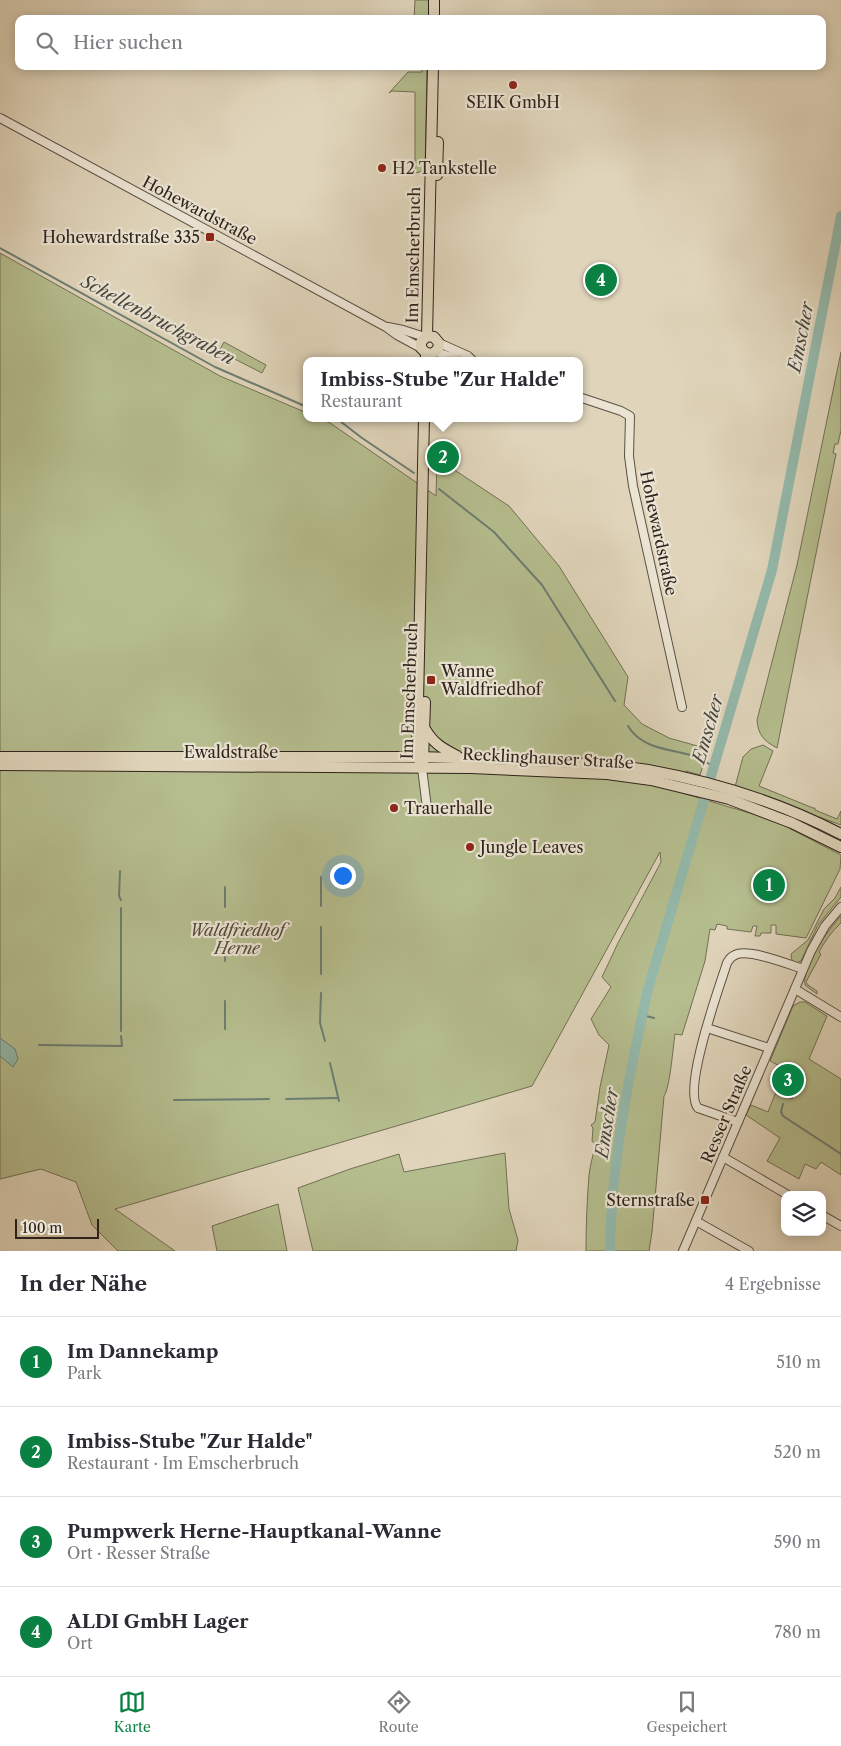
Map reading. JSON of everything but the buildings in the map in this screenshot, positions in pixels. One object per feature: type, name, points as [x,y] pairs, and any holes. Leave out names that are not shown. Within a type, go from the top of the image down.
[{"type":"main road","points":[[434,0],[434,15]]},
{"type":"main road","points":[[440,15],[441,0]]},
{"type":"main road","name":"Im Emscherbruch","points":[[433,70],[434,174]]},
{"type":"main road","name":"Im Emscherbruch","points":[[429,348],[439,70]]},
{"type":"main road","name":"Im Emscherbruch","points":[[422,768],[424,422]]},
{"type":"main road","name":"Im Emscherbruch","points":[[421,757],[425,728],[430,422]]},
{"type":"main road","points":[[425,728],[432,740],[439,746],[461,758]]},
{"type":"main road","name":"Ewaldstraße","points":[[0,757],[421,757]]},
{"type":"main road","name":"Recklinghauser Straße","points":[[421,757],[604,765],[647,770],[791,811],[841,834]]},
{"type":"main road","name":"Ewaldstraße","points":[[0,765],[422,768]]},
{"type":"main road","name":"Recklinghauser Straße","points":[[422,768],[515,769],[607,774],[697,785]]},
{"type":"main road","name":"Recklinghauser Straße","points":[[719,791],[806,829],[841,847]]},
{"type":"street","name":"Hohewardstraße","points":[[0,118],[386,327],[397,336],[450,357]]},
{"type":"street","name":"Hohewardstraße","points":[[386,327],[403,330],[429,348],[469,357]]},
{"type":"street","name":"Hohewardstraße","points":[[583,398],[621,411],[630,416],[629,456],[633,486],[682,707]]},
{"type":"street","points":[[422,768],[427,808]]},
{"type":"street","name":"Resser Straße","points":[[683,1251],[817,938],[841,907]]},
{"type":"street","points":[[738,1122],[702,1110],[694,1102],[694,1086],[699,1055],[727,964],[732,956],[741,953],[759,956],[803,969]]},
{"type":"street","points":[[795,989],[841,1018]]},
{"type":"street","points":[[707,1028],[769,1048]]},
{"type":"street","points":[[723,1157],[781,1191]]},
{"type":"street","points":[[826,1217],[841,1226]]},
{"type":"street","points":[[696,1221],[749,1251]]},
{"type":"green space","points":[[415,0],[429,0],[429,15],[414,15]]},
{"type":"green space","points":[[422,70],[427,70],[425,171],[415,173],[415,92],[392,91],[389,93],[408,72],[422,72]]},
{"type":"green space","name":"Waldfriedhof Herne","points":[[0,253],[220,376],[303,411],[303,422],[330,423],[436,496],[437,462],[450,467],[509,506],[559,566],[628,677],[624,705],[642,724],[669,738],[708,749],[700,775],[686,771],[679,792],[783,825],[841,855],[840,869],[806,938],[776,934],[776,925],[771,925],[771,933],[761,933],[760,936],[755,936],[757,926],[753,926],[751,932],[727,929],[727,926],[717,924],[715,930],[710,929],[705,961],[682,1035],[675,1034],[670,1076],[664,1096],[649,1251],[586,1251],[589,1175],[595,1144],[592,1141],[593,1128],[591,1125],[595,1122],[609,1045],[599,1035],[591,1019],[611,987],[602,977],[661,862],[660,852],[532,1086],[115,1209],[175,1251],[118,1251],[92,1225],[76,1182],[41,1169],[0,1179]]},
{"type":"green space","points":[[224,342],[266,365],[262,373],[219,351]]},
{"type":"green space","points":[[841,352],[841,430],[838,444],[835,444],[833,453],[836,454],[777,748],[762,737],[757,720],[797,565]]},
{"type":"green space","points":[[763,745],[773,751],[759,786],[815,808],[815,810],[837,819],[841,811],[841,825],[735,787],[743,757],[751,749]]},
{"type":"green space","points":[[841,887],[841,897],[818,925],[801,961],[796,963],[792,961],[791,954],[808,940],[824,909],[835,898]]},
{"type":"green space","points":[[841,916],[841,923],[821,948],[819,952],[821,954],[806,982],[817,991],[817,994],[805,985],[807,969],[823,939]]},
{"type":"green space","points":[[800,1002],[805,1002],[827,1016],[809,1059],[841,1079],[841,1175],[821,1162],[816,1169],[805,1164],[799,1179],[767,1161],[780,1138],[746,1115],[751,1105],[768,1112],[776,1092],[792,1099],[801,1077],[770,1061],[793,1006]]},
{"type":"green space","points":[[505,1153],[509,1209],[518,1240],[516,1251],[313,1251],[298,1188],[399,1154],[404,1172]]},
{"type":"green space","points":[[278,1204],[287,1251],[217,1251],[212,1226]]},
{"type":"water","points":[[0,1038],[15,1049],[18,1059],[13,1067],[0,1056]]},
{"type":"waterway","name":"Emscher","points":[[610,1251],[617,1152],[634,1054],[648,989],[772,570],[841,216]]},
{"type":"waterway","name":"Schellenbruchgraben","points":[[0,248],[215,367],[303,405]]},
{"type":"waterway","name":"Schellenbruchgraben","points":[[341,422],[414,473]]},
{"type":"waterway","name":"Schellenbruchgraben","points":[[439,489],[494,532],[542,585],[615,701]]},
{"type":"waterway","name":"Schellenbruchgraben","points":[[628,726],[641,740],[659,748],[697,757],[714,767]]},
{"type":"waterway","points":[[120,871],[119,896],[121,900]]},
{"type":"waterway","points":[[321,877],[321,906]]},
{"type":"waterway","points":[[225,887],[225,907]]},
{"type":"waterway","points":[[121,908],[121,1031]]},
{"type":"waterway","points":[[321,927],[321,974]]},
{"type":"waterway","points":[[225,933],[225,961]]},
{"type":"waterway","points":[[321,993],[320,1023],[325,1041]]},
{"type":"waterway","points":[[225,1001],[225,1029]]},
{"type":"waterway","points":[[642,1015],[654,1018]]},
{"type":"waterway","points":[[39,1045],[122,1046],[121,1036]]},
{"type":"waterway","points":[[330,1063],[339,1101]]},
{"type":"waterway","points":[[286,1099],[338,1098]]},
{"type":"waterway","points":[[174,1100],[269,1099]]},
{"type":"waterway","points":[[783,1104],[781,1112],[783,1116],[841,1154]]},
{"type":"place","name":"SEIK GmbH","points":[[513,85]]},
{"type":"place","name":"H2 Tankstelle","points":[[382,168]]},
{"type":"place","name":"Hohewardstraße 335","points":[[210,237]]},
{"type":"place","name":"ALDI GmbH Lager","points":[[601,280]]},
{"type":"place","name":"Imbiss-Stube \"Zur Halde\"","points":[[443,457]]},
{"type":"place","name":"Wanne Waldfriedhof","points":[[431,680]]},
{"type":"place","name":"Trauerhalle","points":[[394,808]]},
{"type":"place","name":"Jungle Leaves","points":[[470,847]]},
{"type":"place","name":"Im Dannekamp","points":[[769,885]]},
{"type":"place","name":"Pumpwerk Herne-Hauptkanal-Wanne","points":[[788,1080]]},
{"type":"place","name":"Sternstraße","points":[[705,1200]]}]
